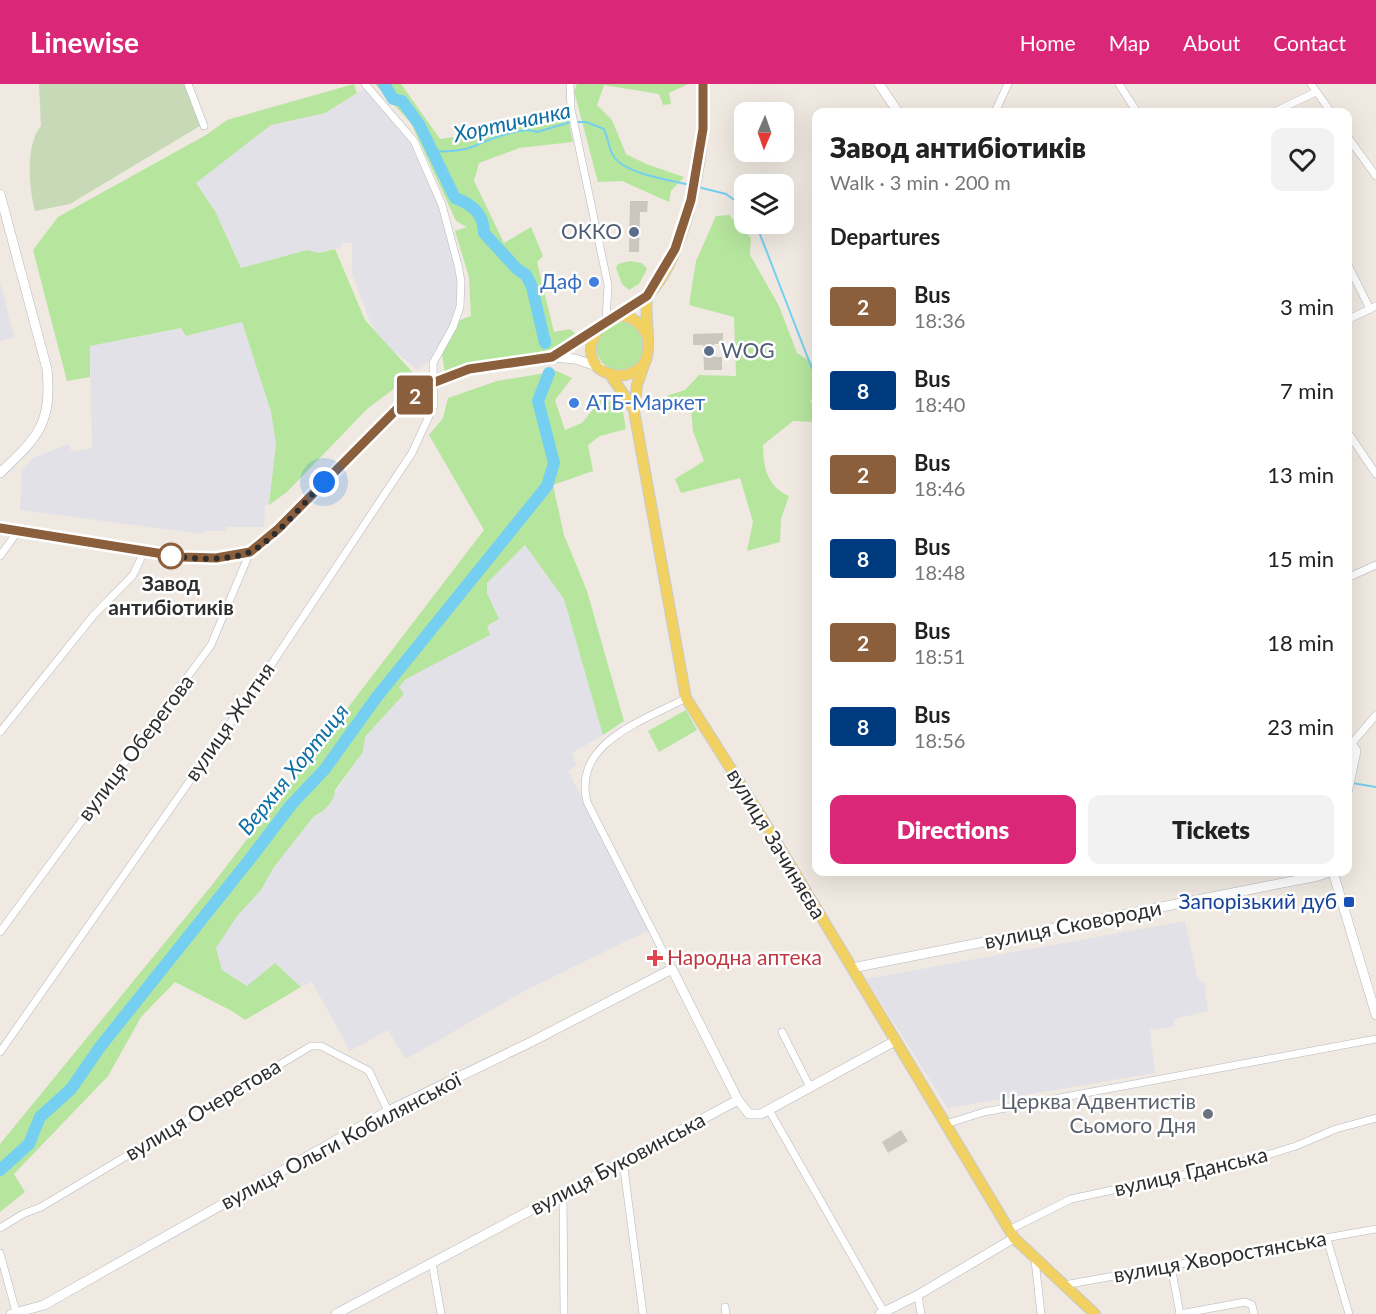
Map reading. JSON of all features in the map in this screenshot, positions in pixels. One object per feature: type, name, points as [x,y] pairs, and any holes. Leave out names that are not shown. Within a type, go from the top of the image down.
[{"type":"main road","points":[[634,411],[637,385],[649,347],[645,320],[647,296],[675,249],[696,177],[703,129],[703,84]]},
{"type":"main road","points":[[634,411],[628,398],[591,351],[592,339],[597,328],[647,296]]},
{"type":"main road","points":[[606,321],[618,317],[630,319],[647,335]]},
{"type":"main road","points":[[604,370],[621,376],[633,372],[646,359]]},
{"type":"main road","name":"вулиця Зачиняєва","points":[[634,411],[686,698],[1012,1234],[1035,1260],[1095,1314]]},
{"type":"street","points":[[188,84],[204,126]]},
{"type":"street","name":"вулиця Житня","points":[[0,1051],[273,662],[399,474],[412,453],[434,405],[434,358],[453,327],[460,307],[461,280],[458,265],[442,205],[414,141],[365,84]]},
{"type":"street","points":[[570,84],[575,128],[608,285],[606,321]]},
{"type":"street","points":[[879,84],[895,108]]},
{"type":"street","points":[[997,108],[1008,84]]},
{"type":"street","points":[[1119,84],[1134,108]]},
{"type":"street","points":[[1311,84],[1328,108]]},
{"type":"street","points":[[1282,108],[1316,92]]},
{"type":"street","points":[[1352,143],[1376,176]]},
{"type":"street","points":[[0,194],[47,369],[48,394],[45,419],[37,437],[0,473]]},
{"type":"street","points":[[1352,272],[1373,308],[1352,318]]},
{"type":"street","points":[[552,357],[597,328]]},
{"type":"street","points":[[0,528],[197,559],[250,552],[278,529],[402,404],[435,382],[469,369],[552,357],[575,359],[604,370]]},
{"type":"street","points":[[1352,438],[1376,474]]},
{"type":"street","points":[[0,556],[18,531]]},
{"type":"street","points":[[0,732],[93,616],[133,574],[144,552]]},
{"type":"street","name":"вулиця Оберегова","points":[[0,932],[212,645],[250,552]]},
{"type":"street","points":[[1352,576],[1376,565]]},
{"type":"street","points":[[686,698],[610,739],[594,753],[585,776],[587,802],[738,1100],[745,1111],[754,1115],[769,1110],[895,1041]]},
{"type":"street","points":[[1352,738],[1376,715]]},
{"type":"street","points":[[1352,744],[1356,751],[1352,774]]},
{"type":"street","name":"вулиця Сковороди","points":[[852,968],[1318,876]]},
{"type":"street","points":[[1332,876],[1376,1015]]},
{"type":"street","name":"вулиця Ольги Кобилянської","points":[[14,1313],[47,1309],[388,1111],[531,1042],[672,969]]},
{"type":"street","points":[[782,1032],[810,1088]]},
{"type":"street","points":[[946,1124],[993,1110],[1376,1039]]},
{"type":"street","name":"вулиця Очеретова","points":[[0,1228],[23,1214],[41,1207],[301,1051],[315,1045],[369,1071],[388,1111]]},
{"type":"street","name":"вулиця Буковинська","points":[[339,1313],[738,1100]]},
{"type":"street","points":[[769,1110],[882,1313],[918,1295],[1012,1234]]},
{"type":"street","name":"вулиця Гданська","points":[[1012,1234],[1047,1209],[1078,1197],[1251,1160],[1296,1146],[1336,1129],[1376,1118]]},
{"type":"street","points":[[623,1161],[643,1314]]},
{"type":"street","points":[[563,1193],[564,1314]]},
{"type":"street","name":"вулиця Хворостянська","points":[[1064,1285],[1376,1229]]},
{"type":"street","points":[[1327,1239],[1348,1314]]},
{"type":"street","points":[[0,1254],[14,1313]]},
{"type":"street","points":[[1035,1260],[1041,1314]]},
{"type":"street","points":[[432,1262],[441,1314]]},
{"type":"street","points":[[1171,1266],[1180,1314],[1245,1302],[1252,1305],[1254,1314]]},
{"type":"street","points":[[918,1295],[921,1314]]},
{"type":"shaded area","points":[[369,86],[416,138],[442,205],[458,265],[460,307],[434,358],[418,370],[385,344],[371,324],[352,273],[352,243],[342,243],[341,247],[319,253],[307,250],[241,268],[215,211],[196,183],[271,125],[325,113]]},
{"type":"shaded area","points":[[0,281],[14,337],[0,341]]},
{"type":"shaded area","points":[[242,322],[271,412],[276,444],[269,505],[265,505],[264,527],[227,527],[226,531],[203,531],[203,534],[20,510],[22,470],[33,458],[69,444],[72,452],[92,448],[90,346],[182,328],[186,335]]},
{"type":"shaded area","points":[[525,545],[564,599],[603,735],[572,753],[577,765],[568,771],[649,930],[526,990],[406,1059],[388,1030],[350,1051],[312,982],[301,987],[275,963],[248,986],[222,970],[216,948],[237,916],[261,890],[274,867],[314,816],[321,813],[363,752],[365,737],[404,694],[398,687],[406,679],[499,619],[487,593],[487,583]]},
{"type":"shaded area","points":[[1185,921],[1197,978],[1204,983],[1208,1011],[1174,1019],[1174,1026],[1150,1030],[1155,1073],[948,1108],[866,979]]},
{"type":"green space","points":[[39,84],[184,84],[200,126],[70,204],[35,211],[31,190],[30,155],[32,144],[41,126]]},
{"type":"green space","points":[[354,84],[357,93],[325,113],[271,125],[196,183],[215,211],[241,268],[307,250],[319,253],[335,249],[365,320],[414,374],[368,408],[287,492],[269,505],[276,444],[271,412],[242,322],[186,336],[181,328],[90,346],[90,377],[67,381],[33,250],[58,217],[206,135],[227,120]]},
{"type":"green space","points":[[375,84],[401,84],[440,139],[469,135],[566,109],[573,142],[519,148],[479,163],[474,181],[504,243],[531,227],[543,256],[537,262],[554,332],[570,329],[578,336],[553,349],[445,373],[441,348],[455,322],[471,316],[469,277],[455,231],[467,227],[456,221],[411,123]]},
{"type":"green space","points":[[577,84],[688,84],[669,93],[671,104],[663,105],[659,94],[604,85],[597,105],[612,120],[626,154],[646,164],[684,177],[671,191],[669,202],[622,181],[598,182],[574,91]]},
{"type":"green space","points":[[729,215],[734,220],[734,234],[747,234],[751,238],[750,255],[779,306],[797,353],[812,362],[812,399],[810,400],[812,422],[793,421],[763,445],[765,468],[771,481],[789,496],[781,519],[780,542],[747,551],[753,522],[740,478],[681,493],[675,479],[704,461],[693,431],[691,408],[653,413],[653,406],[669,395],[685,390],[699,375],[736,376],[734,317],[689,305],[696,261],[716,216]]},
{"type":"green space","points":[[630,261],[642,263],[647,269],[639,284],[629,290],[622,284],[616,268],[618,264]]},
{"type":"green space","points":[[615,322],[625,322],[637,329],[644,341],[644,351],[637,363],[625,370],[615,370],[600,359],[596,351],[596,341],[607,326]]},
{"type":"green space","points":[[557,371],[572,378],[555,400],[565,430],[582,423],[604,396],[623,412],[626,429],[600,436],[588,445],[593,471],[553,485],[564,535],[587,591],[624,721],[603,735],[564,599],[525,545],[487,583],[487,593],[499,619],[487,626],[490,635],[406,679],[399,687],[404,694],[365,737],[363,752],[335,790],[331,802],[322,812],[314,816],[274,867],[261,890],[237,916],[216,948],[222,970],[247,986],[275,963],[301,987],[245,1020],[175,982],[141,1017],[108,1076],[14,1174],[25,1192],[0,1212],[0,1144],[212,885],[484,530],[429,435],[443,418],[448,398],[497,381]]},
{"type":"green space","points":[[686,710],[697,730],[659,752],[648,731]]},
{"type":"building","name":"ОККО","points":[[630,201],[648,201],[647,212],[640,212],[639,252],[629,252]]},
{"type":"building","name":"WOG","points":[[723,333],[723,344],[714,344],[714,357],[722,357],[722,370],[704,370],[703,345],[693,345],[693,334]]},
{"type":"building","points":[[901,1130],[908,1141],[888,1153],[882,1142]]},
{"type":"waterway","name":"Верхня Хортиця","points":[[384,84],[393,99],[402,101],[419,124],[455,198],[467,203],[476,211],[482,220],[484,233],[517,269],[526,275],[532,287],[545,343],[545,340]]},
{"type":"waterway","name":"Хортичанка","points":[[433,151],[465,149],[513,132],[530,130],[537,132],[571,122]]},
{"type":"waterway","name":"Хортичанка","points":[[577,122],[586,122],[604,129],[614,157],[628,168],[690,185]]},
{"type":"waterway","name":"Хортичанка","points":[[698,187],[726,194],[734,200]]},
{"type":"waterway","name":"Хортичанка","points":[[760,234],[812,369]]},
{"type":"waterway","name":"Верхня Хортиця","points":[[0,1170],[29,1144],[40,1117],[71,1089],[100,1047],[291,805],[325,769],[376,698],[547,486],[554,463],[538,401],[549,373]]},
{"type":"waterway","name":"Хортичанка","points":[[1352,783],[1376,787]]},
{"type":"bus line","name":"2","points":[[0,528],[197,559],[250,552],[278,529],[402,404],[435,382],[469,369],[552,357],[647,296],[675,249],[691,200],[703,129],[703,84]]},
{"type":"place","name":"ОККО","points":[[634,232]]},
{"type":"place","name":"Даф","points":[[594,282]]},
{"type":"place","name":"WOG","points":[[709,351]]},
{"type":"place","name":"АТБ-Маркет","points":[[574,403]]},
{"type":"place","name":"Завод антибіотиків","points":[[171,556]]},
{"type":"place","name":"Запорізький дуб","points":[[1349,902]]},
{"type":"place","name":"Народна аптека","points":[[655,958]]},
{"type":"place","name":"Церква Адвентистів Сьомого Дня","points":[[1208,1114]]},
{"type":"route","points":[[171,556],[167,555],[197,559],[250,552],[278,529],[324,482]]}]
